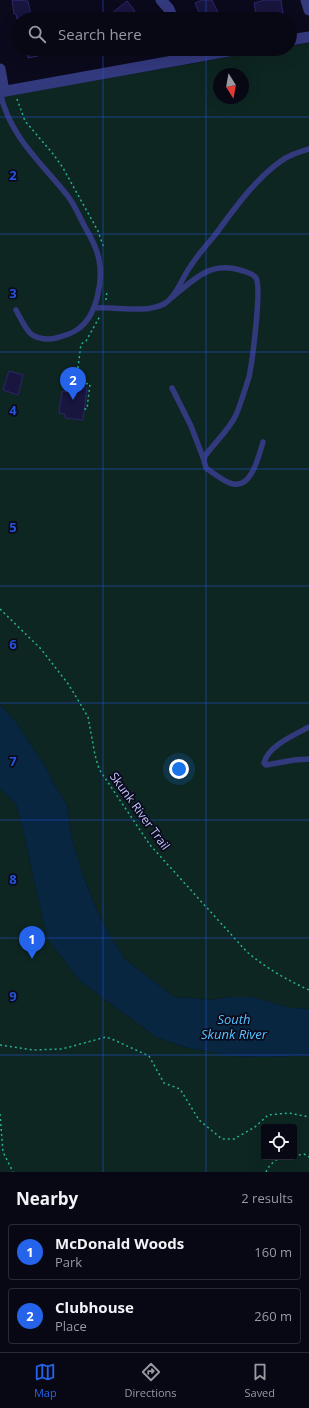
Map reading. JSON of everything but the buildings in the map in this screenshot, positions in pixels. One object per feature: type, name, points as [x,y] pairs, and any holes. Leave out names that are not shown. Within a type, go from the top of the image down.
[{"type":"street","points":[[161,0],[170,12]]},
{"type":"street","points":[[306,0],[309,10]]},
{"type":"street","points":[[297,39],[309,37]]},
{"type":"street","points":[[0,69],[1,92],[173,56]]},
{"type":"lane","points":[[1,92],[3,103],[16,134],[68,196],[96,247],[100,260],[98,295],[94,308],[88,319],[79,329],[53,339],[39,338],[30,333],[16,310]]},
{"type":"lane","points":[[171,298],[202,250],[249,192],[281,161],[289,156],[309,149]]},
{"type":"lane","points":[[94,308],[104,307],[143,309],[165,304],[212,268],[229,267],[250,273],[256,278],[258,286],[255,332],[249,377],[236,414],[230,425],[205,456],[204,461]]},
{"type":"lane","points":[[172,388],[191,426],[206,468],[232,484],[238,485],[243,483],[250,476],[263,442]]},
{"type":"lane","points":[[309,727],[279,744],[265,758],[264,764],[266,765],[309,759]]},
{"type":"path","points":[[16,94],[25,121],[63,168],[98,231],[105,251]]},
{"type":"path","points":[[84,409],[87,409],[90,384],[76,383],[81,344],[86,341],[104,307],[107,290]]},
{"type":"path","name":"Skunk River Trail","points":[[0,609],[41,649],[70,685],[88,718],[99,769],[150,845],[247,952],[260,963],[286,980],[309,990]]},
{"type":"path","points":[[0,1045],[33,1050],[62,1049],[106,1037],[114,1040],[149,1056],[164,1083],[180,1089],[198,1120],[222,1139],[234,1139],[255,1127],[268,1115],[289,1113],[309,1117]]},
{"type":"path","points":[[0,1114],[3,1152],[14,1172]]},
{"type":"path","points":[[297,1155],[304,1154],[309,1157]]},
{"type":"path","points":[[266,1172],[276,1160]]},
{"type":"green space","points":[[309,43],[309,1009],[291,1008],[252,997],[230,997],[209,1000],[174,997],[125,959],[109,934],[97,911],[81,870],[71,835],[67,805],[45,766],[16,722],[0,705],[0,97],[235,56],[297,56],[297,45]]},
{"type":"green space","points":[[0,789],[16,804],[47,938],[80,981],[156,1037],[184,1047],[231,1056],[268,1057],[309,1055],[309,1172],[0,1172]]},
{"type":"water","name":"South Skunk River","points":[[0,705],[16,722],[45,766],[67,805],[71,835],[81,870],[97,911],[109,934],[125,959],[174,997],[209,1000],[230,997],[252,997],[291,1008],[309,1009],[309,1055],[268,1057],[230,1056],[184,1047],[156,1037],[80,981],[47,938],[16,804],[0,789]]},
{"type":"place","name":"Clubhouse","points":[[73,400]]},
{"type":"place","name":"McDonald Woods","points":[[32,959]]}]
